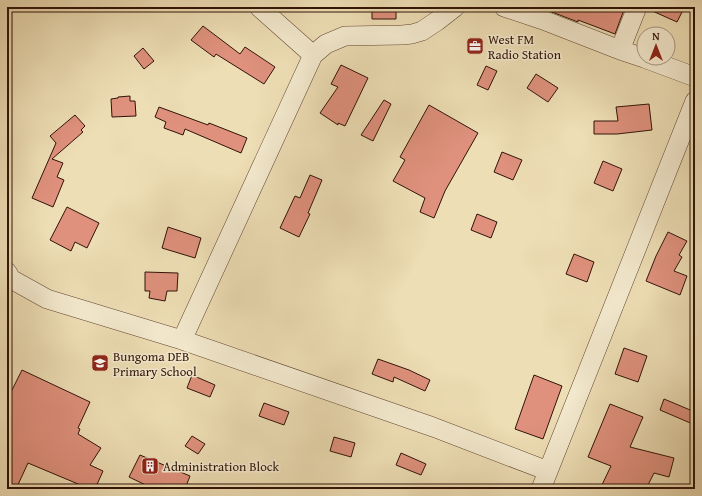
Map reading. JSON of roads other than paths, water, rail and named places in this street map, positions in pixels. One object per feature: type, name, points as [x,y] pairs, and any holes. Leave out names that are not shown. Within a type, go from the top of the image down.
[{"type":"street","points":[[259,7],[313,55]]},
{"type":"street","points":[[182,340],[313,55],[326,44],[345,36],[402,36],[422,31],[455,7]]},
{"type":"street","points":[[504,7],[543,20],[636,55]]},
{"type":"street","points":[[620,50],[637,7]]},
{"type":"street","points":[[665,66],[695,77]]},
{"type":"street","points":[[542,489],[695,101]]},
{"type":"street","points":[[7,272],[11,279],[47,299],[182,340],[433,427],[548,471]]},
{"type":"place","name":"West FM Radio Station","points":[[475,46]]},
{"type":"place","name":"Bungoma DEB Primary School","points":[[100,363]]},
{"type":"place","name":"Administration Block","points":[[150,466]]}]
